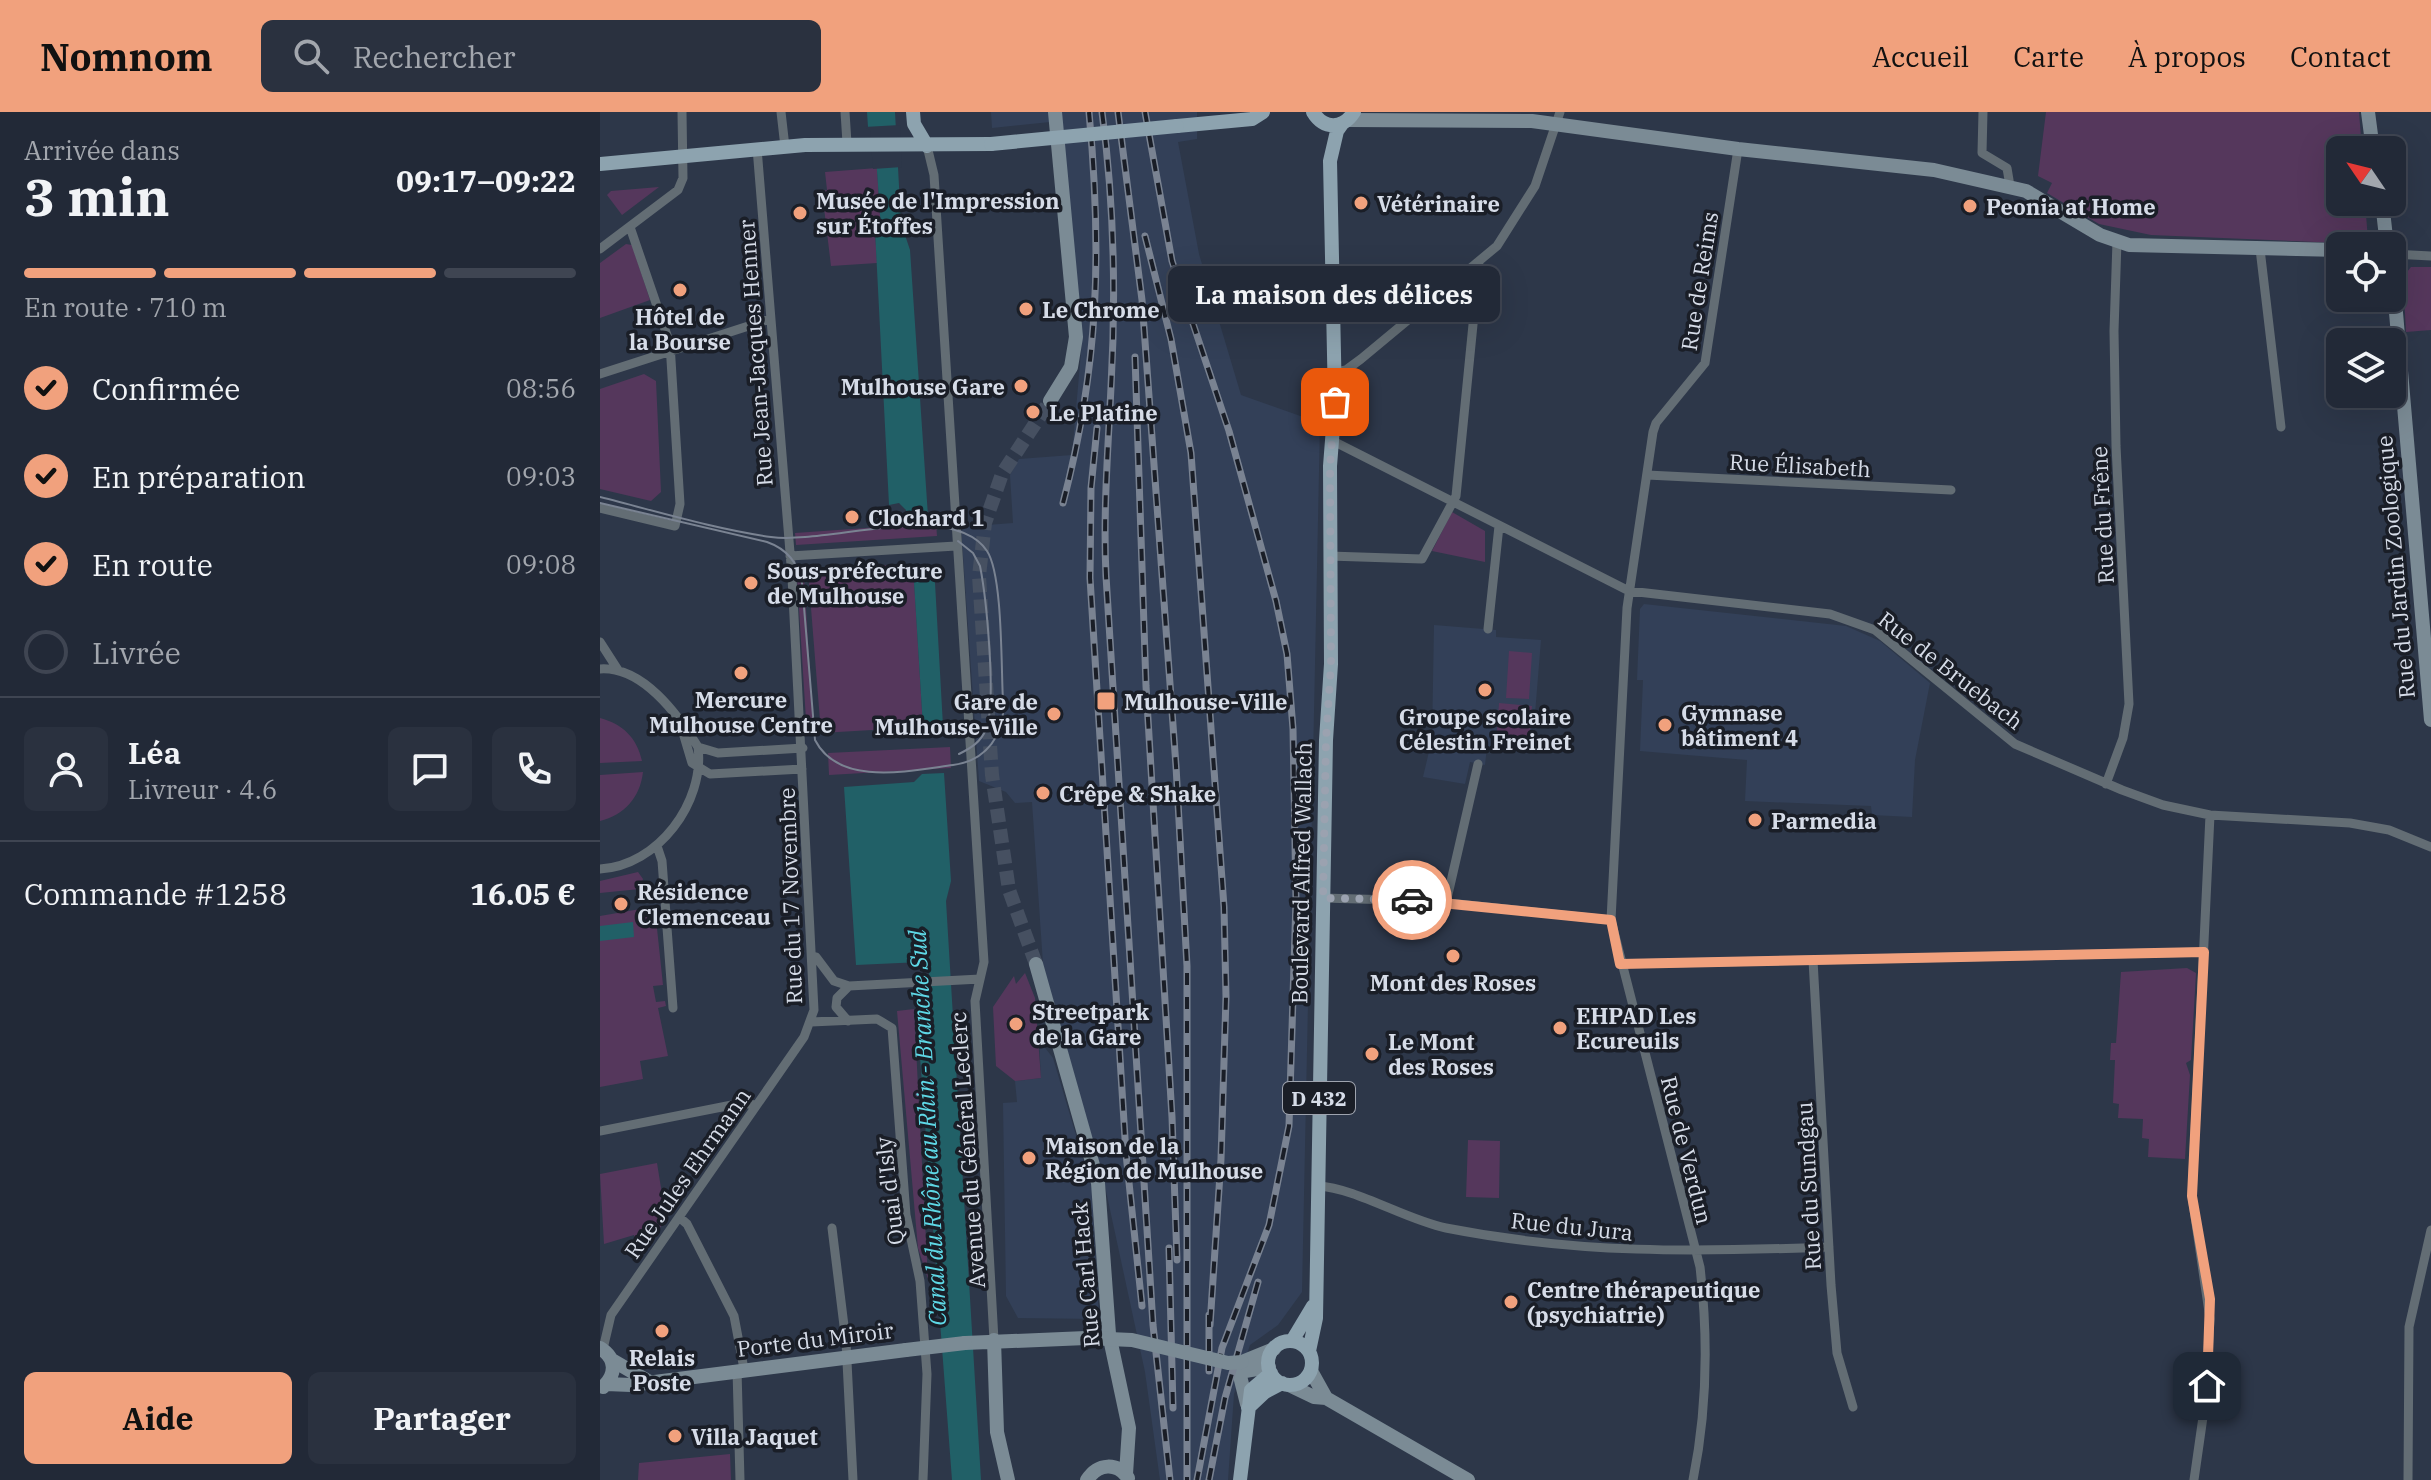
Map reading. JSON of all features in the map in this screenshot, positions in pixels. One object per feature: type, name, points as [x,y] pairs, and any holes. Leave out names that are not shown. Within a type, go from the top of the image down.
[{"type":"main road","points":[[913,112],[914,124],[927,146]]},
{"type":"main road","points":[[1050,401],[1071,367],[1076,337],[1055,112]]},
{"type":"main road","points":[[1177,126],[1204,112]]},
{"type":"main road","points":[[600,164],[757,148],[855,143],[927,146],[991,144],[1177,126],[1234,115],[1252,119],[1263,112]]},
{"type":"main road","points":[[1373,112],[1389,121]]},
{"type":"main road","points":[[2368,112],[2371,136]]},
{"type":"main road","points":[[1315,115],[1389,121],[1527,116],[1558,118],[1738,149],[1934,170],[2010,186],[2031,194],[2117,241],[2142,246],[2326,250]]},
{"type":"main road","name":"Boulevard Alfred Wallach","points":[[1315,115],[1330,161]]},
{"type":"main road","name":"Boulevard Alfred Wallach","points":[[1309,1351],[1316,1298],[1326,740],[1331,664],[1329,556],[1335,372],[1330,161],[1337,131],[1348,119]]},
{"type":"main road","name":"Rue du Jardin Zoologique","points":[[2396,312],[2431,720]]},
{"type":"main road","name":"Rue Carl Hack","points":[[1036,964],[1098,1183],[1109,1334],[1127,1414],[1128,1477]]},
{"type":"main road","name":"Boulevard Alfred Wallach","points":[[1292,1341],[1303,1328],[1316,1298]]},
{"type":"main road","points":[[989,1340],[1002,1469],[1008,1480]]},
{"type":"main road","name":"Porte du Miroir","points":[[603,1386],[989,1340],[1132,1340],[1236,1366]]},
{"type":"main road","points":[[1236,1366],[1292,1341],[1309,1351],[1311,1371],[1326,1398]]},
{"type":"main road","points":[[1274,1349],[1278,1377]]},
{"type":"main road","points":[[605,1353],[648,1381]]},
{"type":"main road","points":[[603,1386],[613,1374],[605,1353]]},
{"type":"main road","points":[[1236,1366],[1302,1382],[1311,1371]]},
{"type":"main road","points":[[1236,1366],[1248,1408]]},
{"type":"main road","points":[[1278,1377],[1314,1397],[1326,1398],[1468,1480]]},
{"type":"main road","points":[[1240,1480],[1251,1390],[1278,1377]]},
{"type":"main road","points":[[1087,1480],[1096,1469],[1111,1466],[1127,1446]]},
{"type":"main road","points":[[1111,1466],[1128,1477]]},
{"type":"street","points":[[600,249],[678,190],[683,178],[682,112]]},
{"type":"street","points":[[781,112],[785,147]]},
{"type":"street","points":[[845,112],[855,143]]},
{"type":"street","points":[[1983,112],[1982,153],[2007,168],[2010,186]]},
{"type":"street","points":[[1335,372],[1346,370],[1361,359],[1479,264],[1504,237],[1535,186],[1558,118]]},
{"type":"street","name":"Avenue du Général Leclerc","points":[[927,146],[934,175],[984,962],[975,1001],[989,1340]]},
{"type":"street","name":"Rue Jean-Jacques Henner","points":[[757,148],[803,748]]},
{"type":"street","name":"Rue de Reims","points":[[1629,591],[1656,423],[1697,375],[1706,358],[1738,149]]},
{"type":"street","points":[[600,508],[675,526],[680,504],[671,351],[630,227]]},
{"type":"street","name":"Rue du Frêne","points":[[2106,784],[2123,738],[2129,704],[2116,446],[2114,315],[2117,241]]},
{"type":"street","points":[[2260,249],[2281,427]]},
{"type":"street","points":[[2406,255],[2431,256]]},
{"type":"street","points":[[1329,556],[1422,559],[1454,502],[1479,264]]},
{"type":"street","points":[[600,374],[770,319]]},
{"type":"street","name":"Rue de Bruebach","points":[[1333,441],[1629,591],[1830,614],[1860,622],[1886,639],[2003,736],[2038,756],[2106,784],[2163,805],[2210,815],[2350,823],[2389,830],[2431,847]]},
{"type":"street","name":"Rue Élisabeth","points":[[1647,475],[1951,490]]},
{"type":"street","points":[[1488,629],[1499,526]]},
{"type":"street","points":[[790,556],[956,546]]},
{"type":"street","name":"Rue de Verdun","points":[[1629,591],[1611,920],[1695,1253],[1705,1322],[1700,1432],[1693,1480]]},
{"type":"street","points":[[600,642],[618,670],[654,691],[698,747],[701,770],[676,823],[657,846],[635,861],[600,869]]},
{"type":"street","points":[[600,669],[618,670]]},
{"type":"street","points":[[681,726],[685,750],[701,770],[710,774],[802,769]]},
{"type":"street","points":[[698,747],[718,753],[803,748]]},
{"type":"street","name":"Rue du 17 Novembre","points":[[803,748],[814,954],[811,1022]]},
{"type":"street","points":[[1446,903],[1478,764]]},
{"type":"street","points":[[2194,1480],[2205,1403],[2210,1319],[2206,1271],[2192,1196],[2210,815]]},
{"type":"street","points":[[657,846],[662,861],[673,1008]]},
{"type":"street","points":[[1323,898],[1446,903],[1611,920]]},
{"type":"street","points":[[1620,964],[2204,952]]},
{"type":"street","points":[[814,954],[822,970],[834,981],[849,986],[980,979]]},
{"type":"street","name":"Rue du Sundgau","points":[[1813,960],[1837,1353],[1853,1407]]},
{"type":"street","points":[[848,1021],[836,1007],[837,998],[849,986]]},
{"type":"street","name":"Quai d'Isly","points":[[811,1022],[877,1019],[892,1028],[906,1215],[923,1307],[927,1374],[923,1480]]},
{"type":"street","name":"Rue Jules Ehrmann","points":[[605,1353],[611,1315],[811,1022]]},
{"type":"street","points":[[600,1131],[742,1103],[755,1105]]},
{"type":"street","name":"Rue du Jura","points":[[1318,1186],[1442,1227],[1600,1250],[1695,1253],[1829,1247]]},
{"type":"street","points":[[679,1217],[687,1224],[734,1316],[741,1370],[740,1480]]},
{"type":"street","points":[[832,1228],[847,1357],[853,1480]]},
{"type":"street","points":[[2408,1480],[2409,1327],[2431,1230]]},
{"type":"shaded area","points":[[991,112],[1197,112],[1197,139],[1178,142],[1199,254],[1241,395],[1320,423],[1302,1292],[1278,1325],[1250,1345],[1234,1394],[1228,1480],[1160,1480],[1145,1372],[1103,1177],[1043,964],[1032,802],[1015,803],[1006,792],[979,781],[961,527],[1013,523],[1010,475],[1019,459],[1072,455],[1082,341],[1060,121],[992,128]]},
{"type":"shaded area","points":[[2046,112],[2359,112],[2361,136],[2326,136],[2326,216],[2366,216],[2367,232],[2326,232],[2326,242],[2151,235],[2099,224],[2047,193],[2052,183],[2038,176]]},
{"type":"shaded area","points":[[877,168],[881,230],[875,231],[877,263],[831,266],[822,191],[827,190],[825,172]]},
{"type":"shaded area","points":[[659,187],[622,215],[607,195],[611,191]]},
{"type":"shaded area","points":[[626,244],[632,245],[650,300],[600,318],[600,263]]},
{"type":"shaded area","points":[[2411,267],[2431,267],[2431,330],[2406,332],[2406,273]]},
{"type":"shaded area","points":[[644,374],[656,381],[661,492],[651,501],[600,489],[600,389]]},
{"type":"shaded area","points":[[1452,512],[1485,531],[1485,562],[1432,551]]},
{"type":"shaded area","points":[[936,523],[937,536],[796,545],[795,533]]},
{"type":"shaded area","points":[[913,564],[923,727],[821,733],[809,583],[815,568]]},
{"type":"shaded area","points":[[797,577],[804,577],[813,720],[806,720]]},
{"type":"shaded area","points":[[1644,604],[1846,626],[1880,641],[1930,683],[1915,760],[1912,817],[1872,815],[1871,806],[1745,801],[1747,760],[1640,751],[1643,680],[1637,680],[1640,609]]},
{"type":"shaded area","name":"Groupe scolaire Célestin Freinet","points":[[1434,625],[1496,630],[1496,637],[1541,640],[1532,751],[1487,747],[1485,765],[1470,762],[1465,784],[1423,777],[1432,739]]},
{"type":"shaded area","points":[[1509,651],[1532,653],[1529,699],[1506,698]]},
{"type":"shaded area","points":[[1499,703],[1532,706],[1529,745],[1496,743]]},
{"type":"shaded area","points":[[600,718],[628,733],[637,745],[642,761],[600,763]]},
{"type":"shaded area","points":[[950,747],[951,768],[829,775],[828,753]]},
{"type":"shaded area","points":[[643,772],[638,790],[629,804],[600,821],[600,775]]},
{"type":"shaded area","points":[[638,872],[643,879],[640,889],[600,893],[600,881]]},
{"type":"shaded area","points":[[646,908],[648,920],[656,919],[663,985],[653,986],[656,1002],[665,1001],[666,1006],[658,1008],[668,1056],[640,1061],[643,1079],[600,1087],[600,916]]},
{"type":"shaded area","points":[[2187,968],[2196,973],[2191,1060],[2186,1063],[2190,1075],[2185,1159],[2148,1157],[2149,1139],[2142,1138],[2143,1119],[2118,1118],[2119,1104],[2113,1103],[2115,1060],[2110,1060],[2111,1043],[2116,1043],[2121,972]]},
{"type":"shaded area","name":"Streetpark de la Gare","points":[[1025,973],[1035,998],[1041,1078],[1015,1081],[996,1066],[993,1007],[1014,976],[1016,984]]},
{"type":"shaded area","points":[[914,1009],[928,1279],[918,1248],[897,1011]]},
{"type":"shaded area","points":[[1039,1040],[1053,1058],[1092,1189],[1099,1319],[1018,1318],[1006,1296],[1003,1103],[1017,1102],[1015,1081],[1041,1078]]},
{"type":"shaded area","points":[[1468,1140],[1500,1141],[1499,1198],[1466,1197]]},
{"type":"shaded area","points":[[657,1163],[666,1219],[637,1262],[634,1235],[604,1244],[600,1174]]},
{"type":"shaded area","points":[[730,1454],[731,1480],[638,1480],[639,1463]]},
{"type":"water","points":[[867,112],[895,112],[901,223],[910,250],[928,516],[907,518],[906,510],[899,503],[889,505],[875,230],[881,229],[874,127],[868,127]]},
{"type":"water","points":[[934,565],[943,726],[923,727],[913,566]]},
{"type":"water","name":"Canal du Rhône au Rhin - Branche Sud","points":[[944,773],[951,881],[946,901],[981,1480],[952,1480],[916,1004],[929,998],[929,968],[921,962],[856,965],[844,787],[914,782],[922,774]]},
{"type":"water","points":[[633,922],[634,937],[600,941],[600,926]]},
{"type":"pier","points":[[900,125],[902,167],[873,169],[870,130],[864,127]]},
{"type":"tunnel","points":[[1036,964],[1009,890],[992,775],[979,576],[985,523],[1002,474],[1050,401]]},
{"type":"tram line","points":[[600,497],[707,525],[771,537],[795,538],[918,526],[946,528],[970,536],[987,551],[996,580],[1003,713],[992,744],[975,758],[953,765],[896,772],[858,770],[840,765],[826,755],[815,740],[802,583],[790,557],[767,542],[600,503]]},
{"type":"tram line","points":[[958,541],[973,553],[980,566],[991,673],[986,729],[975,744],[959,754]]},
{"type":"railway","points":[[1063,503],[1084,404],[1094,309],[1095,213],[1089,112]]},
{"type":"railway","points":[[1102,112],[1114,284],[1105,505],[1106,576],[1153,1325],[1170,1480]]},
{"type":"railway","points":[[1118,112],[1142,300],[1176,766],[1187,966],[1187,1480]]},
{"type":"railway","points":[[1145,112],[1172,261],[1229,431],[1276,601],[1287,654],[1293,729],[1296,900],[1289,1126],[1269,1225],[1222,1348],[1197,1480]]},
{"type":"railway","points":[[1145,236],[1171,339],[1191,453],[1224,907],[1226,997],[1221,1159],[1210,1325]]},
{"type":"railway","points":[[1135,357],[1146,686],[1172,1117],[1177,1260]]},
{"type":"railway","points":[[1097,428],[1091,488],[1090,578],[1126,1154],[1142,1306]]},
{"type":"railway","points":[[1169,1248],[1173,1408]]},
{"type":"railway","points":[[1209,1480],[1225,1398],[1258,1282]]},
{"type":"railway","points":[[1209,1315],[1209,1371]]},
{"type":"way so far","points":[[1335,402],[1330,466],[1332,606],[1323,898],[1412,900]]},
{"type":"place","name":"Vétérinaire","points":[[1361,203]]},
{"type":"place","name":"Peonia at Home","points":[[1970,206]]},
{"type":"place","name":"Musée de l'Impression sur Étoffes","points":[[800,213]]},
{"type":"place","name":"Hôtel de la Bourse","points":[[680,290]]},
{"type":"place","name":"Le Chrome","points":[[1026,309]]},
{"type":"place","name":"Mulhouse Gare","points":[[1021,386]]},
{"type":"place","name":"La maison des délices","points":[[1335,402]]},
{"type":"place","name":"Le Platine","points":[[1033,412]]},
{"type":"place","name":"Clochard 1","points":[[852,517]]},
{"type":"place","name":"Sous-préfecture de Mulhouse","points":[[751,583]]},
{"type":"place","name":"Mercure Mulhouse Centre","points":[[741,673]]},
{"type":"place","name":"Groupe scolaire Célestin Freinet","points":[[1485,690]]},
{"type":"place","name":"Mulhouse-Ville","points":[[1106,701]]},
{"type":"place","name":"Gare de Mulhouse-Ville","points":[[1054,714]]},
{"type":"place","name":"Gymnase bâtiment 4","points":[[1665,725]]},
{"type":"place","name":"Crêpe & Shake","points":[[1043,793]]},
{"type":"place","name":"Parmedia","points":[[1755,820]]},
{"type":"place","name":"Résidence Clemenceau","points":[[621,904]]},
{"type":"place","name":"Mont des Roses","points":[[1453,956]]},
{"type":"place","name":"Streetpark de la Gare","points":[[1016,1024]]},
{"type":"place","name":"EHPAD Les Ecureuils","points":[[1560,1028]]},
{"type":"place","name":"Le Mont des Roses","points":[[1372,1054]]},
{"type":"place","name":"Maison de la Région de Mulhouse","points":[[1029,1158]]},
{"type":"place","name":"Centre thérapeutique (psychiatrie)","points":[[1511,1302]]},
{"type":"place","name":"Relais Poste","points":[[662,1331]]},
{"type":"place","name":"Villa Jaquet","points":[[675,1436]]},
{"type":"route","points":[[1412,900],[1611,920],[1620,964],[2204,952],[2192,1196],[2210,1299],[2207,1386]]}]
